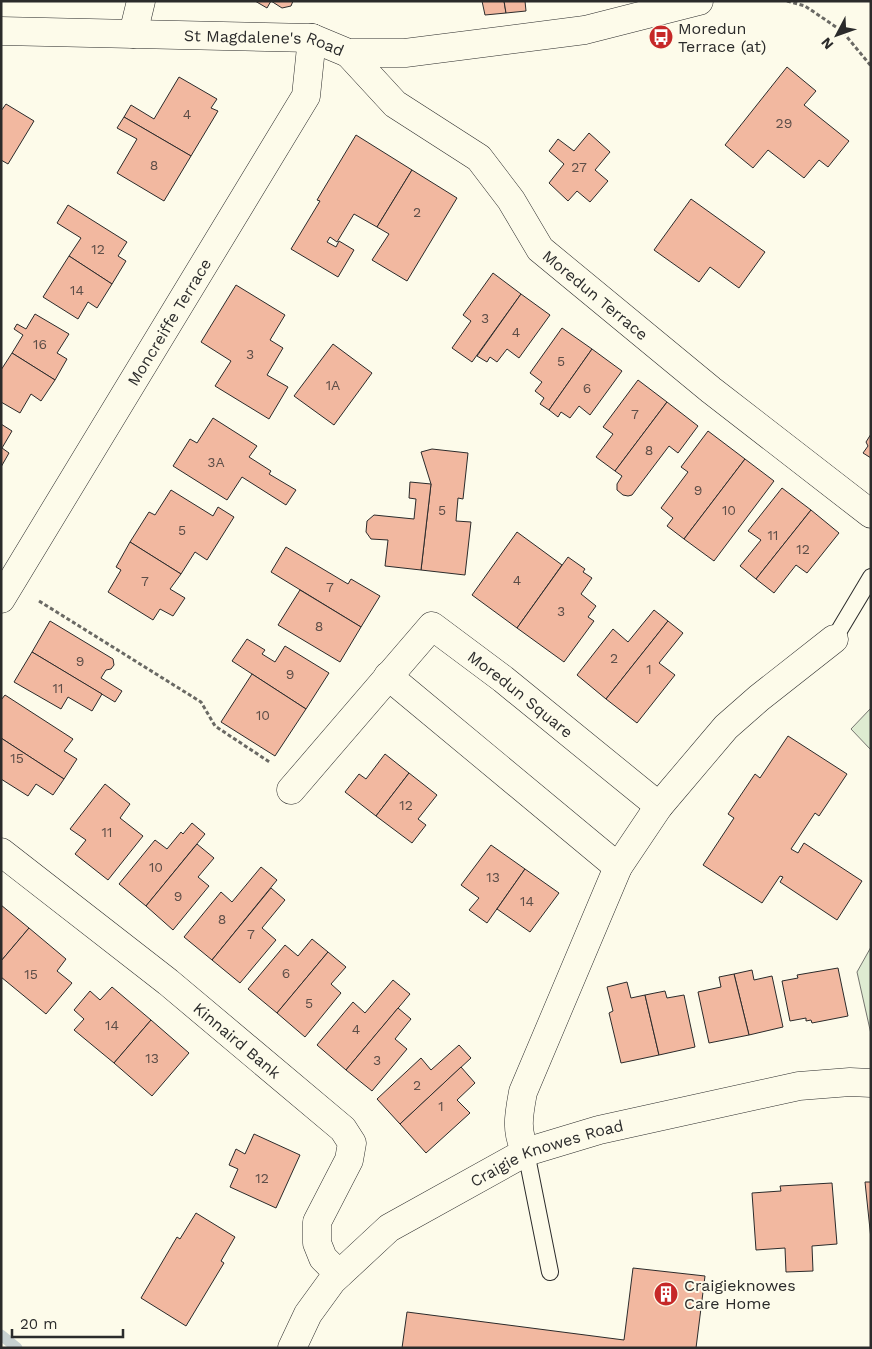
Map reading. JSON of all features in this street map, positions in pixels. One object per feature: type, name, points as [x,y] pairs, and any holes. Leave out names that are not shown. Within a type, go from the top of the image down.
[{"type":"street","points":[[133,34],[141,1]]},
{"type":"street","name":"St Magdalene's Road","points":[[1,31],[312,38],[348,53],[405,52],[585,30],[699,1]]},
{"type":"street","name":"Moncreiffe Terrace","points":[[6,591],[306,96],[312,38]]},
{"type":"street","name":"Moredun Terrace","points":[[348,53],[395,104],[479,158],[511,200],[540,249],[711,390],[871,514]]},
{"type":"street","name":"Moredun Square","points":[[294,786],[432,626],[503,679],[660,806]]},
{"type":"street","points":[[526,1152],[519,1140],[519,1117],[523,1092],[618,867],[660,806],[726,727],[759,698],[834,639]]},
{"type":"street","points":[[388,676],[618,867]]},
{"type":"street","name":"Kinnaird Bank","points":[[1,852],[168,982],[343,1129],[352,1143],[350,1160],[317,1222],[317,1243],[323,1258],[339,1274]]},
{"type":"street","name":"Craigie Knowes Road","points":[[292,1348],[308,1314],[332,1281],[389,1228],[526,1152],[598,1130],[799,1086],[850,1082],[871,1083]]},
{"type":"lane","points":[[834,639],[871,577]]},
{"type":"lane","points":[[526,1152],[550,1272]]},
{"type":"path","points":[[787,1],[805,6],[842,31],[871,66]]},
{"type":"path","points":[[6,591],[201,702],[215,726],[294,786]]},
{"type":"green space","points":[[871,708],[871,750],[851,729]]},
{"type":"green space","points":[[871,947],[871,1034],[857,972]]},
{"type":"building","points":[[255,1],[271,1],[267,8]]},
{"type":"building","points":[[271,1],[293,1],[291,6],[282,8]]},
{"type":"building","points":[[482,1],[504,1],[506,13],[485,15]]},
{"type":"building","points":[[504,1],[525,1],[526,11],[506,13]]},
{"type":"building","points":[[787,67],[816,91],[804,105],[849,141],[828,167],[819,160],[804,178],[768,150],[753,168],[725,145]]},
{"type":"building","points":[[179,77],[217,99],[211,108],[218,111],[191,156],[124,117],[131,105],[154,119]]},
{"type":"building","points":[[6,104],[34,121],[8,164],[1,160],[1,111]]},
{"type":"building","points":[[124,117],[191,156],[164,201],[117,173],[137,139],[117,128]]},
{"type":"building","points":[[589,133],[610,152],[595,170],[608,181],[590,202],[577,191],[568,201],[549,183],[564,164],[549,151],[558,139],[574,151]]},
{"type":"building","points":[[356,135],[412,170],[377,227],[354,214],[337,242],[330,237],[327,242],[336,247],[339,241],[354,250],[338,277],[291,249],[320,201],[317,200]]},
{"type":"building","points":[[412,170],[457,198],[407,281],[372,260],[389,234],[377,227]]},
{"type":"building","points":[[691,199],[765,252],[739,288],[710,267],[699,282],[654,250]]},
{"type":"building","points":[[68,205],[127,242],[118,256],[126,261],[112,284],[69,256],[81,238],[57,223]]},
{"type":"building","points":[[69,256],[112,284],[97,308],[88,302],[78,319],[43,297]]},
{"type":"building","points":[[493,273],[521,294],[472,362],[452,348],[471,321],[463,315]]},
{"type":"building","points":[[236,285],[285,315],[270,340],[283,348],[267,375],[288,387],[269,419],[215,386],[231,361],[201,342]]},
{"type":"building","points":[[521,294],[550,315],[519,358],[507,349],[497,362],[490,357],[487,362],[477,356]]},
{"type":"building","points":[[35,314],[69,334],[57,353],[67,359],[55,380],[12,353],[23,335],[14,329],[17,324],[26,329]]},
{"type":"building","points":[[562,328],[592,349],[549,410],[540,404],[544,398],[535,391],[542,382],[530,373]]},
{"type":"building","points":[[333,344],[372,373],[334,425],[294,396]]},
{"type":"building","points":[[592,349],[622,371],[590,415],[579,406],[570,418],[561,412],[558,417],[549,410]]},
{"type":"building","points":[[12,353],[55,380],[41,401],[31,394],[20,413],[1,402],[1,370]]},
{"type":"building","points":[[638,380],[667,402],[615,471],[596,457],[613,434],[603,427]]},
{"type":"building","points":[[667,402],[698,426],[678,453],[669,446],[632,495],[623,495],[617,490],[617,484],[622,476],[615,471]]},
{"type":"building","points":[[213,418],[257,446],[249,457],[271,471],[269,474],[296,490],[286,505],[242,477],[227,500],[173,466],[190,439],[197,443]]},
{"type":"building","points":[[1,424],[12,431],[2,448],[9,453],[1,467]]},
{"type":"building","points":[[708,431],[745,459],[684,539],[667,526],[673,518],[661,508],[688,472],[681,467]]},
{"type":"building","points":[[871,434],[871,458],[863,453],[868,446],[866,442]]},
{"type":"building","points":[[432,449],[468,453],[463,499],[458,498],[456,521],[471,522],[465,575],[421,570],[431,484],[421,452]]},
{"type":"building","points":[[745,459],[774,481],[714,561],[684,539]]},
{"type":"building","points":[[410,482],[431,484],[421,570],[385,566],[388,540],[371,539],[366,532],[367,521],[374,515],[414,519],[416,499],[409,498]]},
{"type":"building","points":[[782,488],[811,510],[756,579],[740,566],[761,540],[748,531]]},
{"type":"building","points":[[171,490],[213,516],[218,507],[234,517],[207,560],[195,552],[181,574],[130,542],[149,512],[155,515]]},
{"type":"building","points":[[811,510],[839,533],[807,573],[796,565],[774,593],[756,579]]},
{"type":"building","points":[[517,532],[562,565],[517,628],[472,595]]},
{"type":"building","points":[[130,542],[181,574],[170,589],[185,598],[173,616],[160,609],[153,620],[108,592],[121,570],[116,567]]},
{"type":"building","points":[[286,547],[348,584],[351,579],[380,596],[361,627],[271,572]]},
{"type":"building","points":[[568,557],[585,569],[583,572],[592,578],[581,594],[596,606],[588,617],[594,621],[564,662],[517,628]]},
{"type":"building","points":[[300,590],[361,627],[340,662],[278,625]]},
{"type":"building","points":[[654,610],[668,621],[606,699],[577,675],[613,629],[628,642]]},
{"type":"building","points":[[50,621],[113,659],[114,665],[111,669],[106,670],[101,678],[122,691],[115,702],[32,652]]},
{"type":"building","points":[[668,621],[683,633],[659,663],[675,675],[637,723],[606,699]]},
{"type":"building","points":[[247,639],[265,650],[262,654],[275,662],[285,646],[329,673],[306,709],[232,661]]},
{"type":"building","points":[[32,652],[102,694],[92,711],[68,697],[61,709],[14,682]]},
{"type":"building","points":[[252,674],[306,709],[275,756],[221,722]]},
{"type":"building","points":[[5,695],[73,739],[64,751],[77,759],[64,779],[1,738],[1,700]]},
{"type":"building","points":[[788,736],[847,774],[819,816],[815,813],[791,849],[798,853],[804,843],[862,881],[837,920],[780,882],[783,877],[780,876],[762,903],[703,865],[734,818],[728,814],[755,774],[760,778]]},
{"type":"building","points":[[1,738],[64,779],[53,795],[36,784],[28,796],[1,779]]},
{"type":"building","points":[[385,754],[409,773],[376,816],[345,792],[359,774],[366,779]]},
{"type":"building","points":[[409,773],[437,795],[418,819],[426,825],[412,843],[376,816]]},
{"type":"building","points":[[105,784],[130,804],[120,818],[143,836],[108,880],[75,854],[86,840],[70,829]]},
{"type":"building","points":[[192,823],[205,834],[146,906],[119,884],[155,840],[167,849],[181,832],[183,834]]},
{"type":"building","points":[[197,844],[214,858],[198,877],[209,886],[173,930],[146,906]]},
{"type":"building","points":[[491,845],[525,869],[487,923],[469,910],[479,898],[461,885]]},
{"type":"building","points":[[261,867],[277,880],[212,960],[184,937],[221,892],[232,902]]},
{"type":"building","points":[[525,869],[559,893],[530,932],[497,909]]},
{"type":"building","points":[[271,888],[285,900],[262,928],[276,940],[240,983],[212,960]]},
{"type":"building","points":[[1,905],[29,928],[1,961]]},
{"type":"building","points":[[29,928],[66,959],[57,971],[72,983],[46,1014],[1,977],[1,961]]},
{"type":"building","points":[[312,939],[328,952],[277,1013],[248,989],[285,945],[298,956]]},
{"type":"building","points":[[328,952],[346,967],[331,984],[341,993],[305,1037],[277,1013]]},
{"type":"building","points":[[838,968],[848,1016],[812,1023],[811,1020],[806,1021],[806,1018],[790,1021],[782,981],[798,978],[797,975]]},
{"type":"building","points":[[752,970],[754,980],[772,976],[783,1027],[749,1035],[734,974]]},
{"type":"building","points":[[734,974],[749,1035],[709,1043],[698,992],[721,987],[719,977]]},
{"type":"building","points":[[393,980],[410,994],[346,1070],[317,1045],[353,1002],[365,1013]]},
{"type":"building","points":[[627,982],[631,998],[645,995],[659,1055],[621,1063],[609,1013],[613,1011],[607,987]]},
{"type":"building","points":[[112,987],[151,1020],[114,1063],[74,1030],[84,1019],[74,1010],[90,991],[100,1000]]},
{"type":"building","points":[[665,991],[667,998],[684,995],[695,1047],[659,1055],[645,995]]},
{"type":"building","points":[[398,1008],[411,1019],[395,1039],[407,1049],[372,1091],[346,1070]]},
{"type":"building","points":[[151,1020],[189,1053],[152,1096],[114,1063]]},
{"type":"building","points":[[459,1045],[471,1058],[400,1124],[377,1099],[421,1058],[431,1070]]},
{"type":"building","points":[[461,1067],[475,1083],[457,1100],[470,1113],[426,1153],[400,1124]]},
{"type":"building","points":[[254,1134],[300,1155],[276,1208],[230,1187],[238,1169],[229,1165],[236,1149],[245,1154]]},
{"type":"building","points":[[865,1182],[871,1182],[871,1239]]},
{"type":"building","points":[[832,1183],[837,1244],[812,1246],[813,1271],[786,1272],[785,1248],[756,1250],[752,1193],[781,1191],[780,1186]]},
{"type":"building","points":[[196,1213],[235,1237],[221,1261],[224,1263],[186,1326],[141,1298],[177,1237],[180,1239]]},
{"type":"building","name":"Craigieknowes Care Home","points":[[633,1268],[705,1276],[696,1348],[402,1348],[407,1312],[624,1340]]},
{"type":"waterway","points":[[1,1335],[17,1348]]},
{"type":"place","name":"Moredun Terrace (at)","points":[[661,37]]},
{"type":"place","name":"Craigieknowes Care Home","points":[[666,1294]]}]
